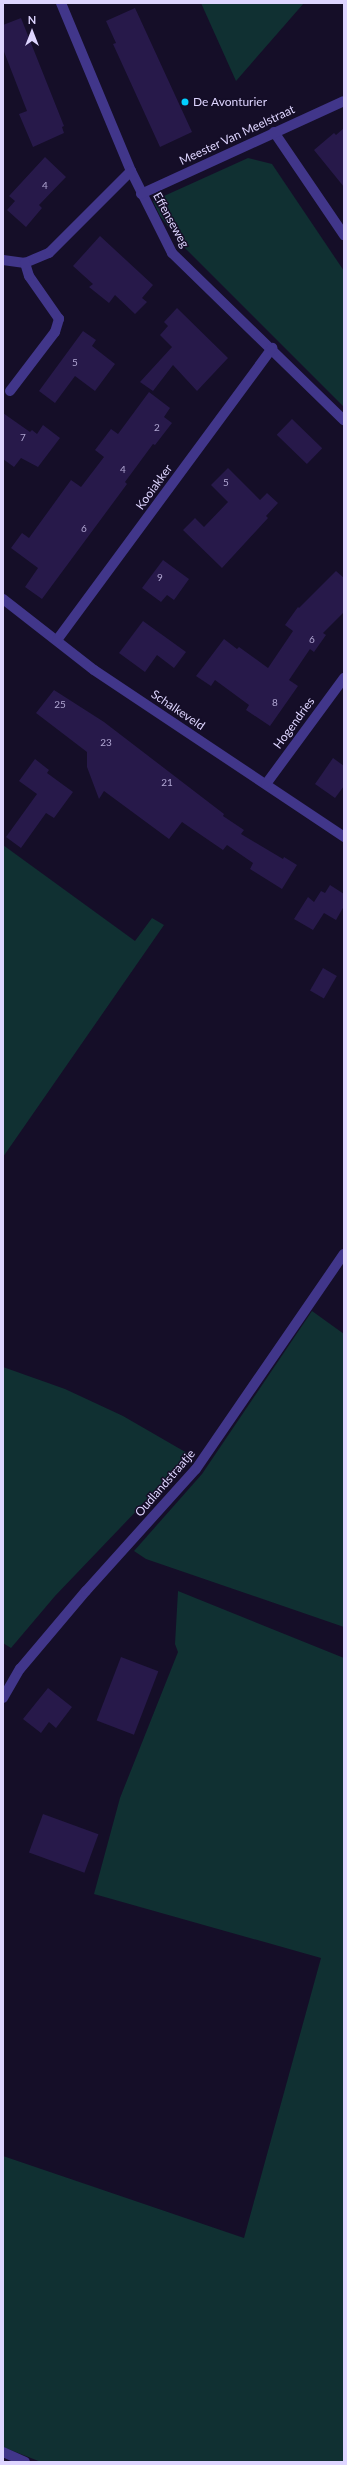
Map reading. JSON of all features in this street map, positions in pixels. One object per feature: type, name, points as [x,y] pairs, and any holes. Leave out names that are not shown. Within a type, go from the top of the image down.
[{"type":"street","name":"Effenseweg","points":[[61,3],[141,194],[172,253],[272,348],[344,420]]},
{"type":"street","name":"Meester Van Meelstraat","points":[[141,194],[344,101]]},
{"type":"street","points":[[274,132],[344,235]]},
{"type":"street","points":[[3,260],[25,263],[49,253],[131,171]]},
{"type":"street","points":[[10,391],[55,332],[59,319],[29,276],[25,263]]},
{"type":"street","name":"Kooiakker","points":[[57,640],[272,348]]},
{"type":"street","name":"Schalkeveld","points":[[3,599],[94,670],[344,837]]},
{"type":"street","name":"Hogendries","points":[[266,784],[344,678]]},
{"type":"street","name":"Oudlandstraatje","points":[[3,1698],[20,1669],[86,1591],[196,1469],[344,1254]]},
{"type":"street","points":[[3,2452],[25,2462]]},
{"type":"green space","points":[[201,3],[304,3],[236,81]]},
{"type":"green space","points":[[248,158],[272,164],[344,271],[344,407],[185,248],[160,216],[153,201]]},
{"type":"green space","points":[[3,845],[135,941],[152,918],[164,925],[3,1157]]},
{"type":"green space","points":[[312,1311],[344,1334],[344,1627],[146,1559],[134,1551],[202,1474]]},
{"type":"green space","points":[[3,1367],[65,1389],[123,1416],[187,1453],[165,1481],[55,1596],[11,1648],[3,1643]]},
{"type":"green space","points":[[178,1591],[344,1658],[344,2462],[41,2462],[3,2447],[3,2156],[244,2238],[321,1958],[94,1894],[120,1798],[178,1652],[175,1644]]},
{"type":"building","points":[[135,8],[192,132],[160,147],[113,44],[116,43],[106,21]]},
{"type":"building","points":[[21,18],[64,126],[62,127],[64,133],[33,147],[19,114],[27,111],[3,49],[3,25]]},
{"type":"building","points":[[344,128],[344,187],[314,150],[334,133],[336,135]]},
{"type":"building","points":[[45,157],[66,177],[39,205],[42,208],[26,227],[7,210],[15,201],[9,196]]},
{"type":"building","points":[[100,236],[153,285],[142,298],[147,302],[135,314],[115,295],[109,303],[89,287],[93,284],[73,266]]},
{"type":"building","points":[[177,308],[228,358],[197,391],[173,365],[153,391],[140,382],[172,347],[160,335],[168,326],[164,322]]},
{"type":"building","points":[[83,331],[96,340],[92,346],[115,364],[95,391],[75,376],[55,403],[39,391]]},
{"type":"building","points":[[149,392],[170,408],[164,417],[172,423],[155,445],[153,444],[125,482],[127,484],[42,599],[25,587],[38,568],[11,548],[22,533],[29,538],[71,480],[81,487],[104,457],[95,450],[111,429],[118,434]]},
{"type":"building","points":[[3,413],[30,432],[32,430],[37,434],[43,425],[60,438],[38,467],[21,458],[14,467],[3,459]]},
{"type":"building","points":[[292,419],[322,448],[307,464],[277,435]]},
{"type":"building","points":[[228,468],[260,500],[267,493],[278,503],[266,516],[268,518],[222,568],[183,530],[195,518],[204,527],[228,502],[211,485]]},
{"type":"building","points":[[163,560],[189,579],[174,600],[167,595],[161,602],[142,588]]},
{"type":"building","points":[[336,571],[344,578],[344,612],[323,633],[326,635],[314,652],[310,649],[289,680],[298,686],[270,726],[246,710],[249,705],[215,680],[211,686],[196,676],[224,639],[237,649],[239,647],[268,668],[293,631],[285,625],[298,607],[299,608]]},
{"type":"building","points":[[143,621],[186,652],[174,668],[157,655],[145,672],[119,653]]},
{"type":"building","points":[[54,690],[104,722],[224,814],[223,816],[244,830],[241,834],[283,859],[284,857],[297,865],[282,889],[250,869],[253,863],[227,845],[223,850],[182,822],[169,839],[104,791],[99,799],[87,767],[87,752],[36,713]]},
{"type":"building","points":[[333,758],[344,766],[344,786],[335,798],[315,784]]},
{"type":"building","points":[[35,759],[49,770],[47,773],[73,792],[54,818],[46,813],[21,848],[6,837],[37,794],[19,781]]},
{"type":"building","points":[[330,885],[344,894],[344,906],[336,920],[324,913],[313,930],[294,919],[308,897],[314,902],[321,891],[325,893]]},
{"type":"building","points":[[323,968],[337,976],[324,999],[310,991]]},
{"type":"building","points":[[121,1657],[158,1671],[134,1735],[97,1720]]},
{"type":"building","points":[[48,1688],[72,1707],[56,1728],[49,1722],[41,1733],[23,1719]]},
{"type":"building","points":[[43,1814],[98,1834],[84,1873],[29,1853]]},
{"type":"place","name":"De Avonturier","points":[[185,102]]}]
